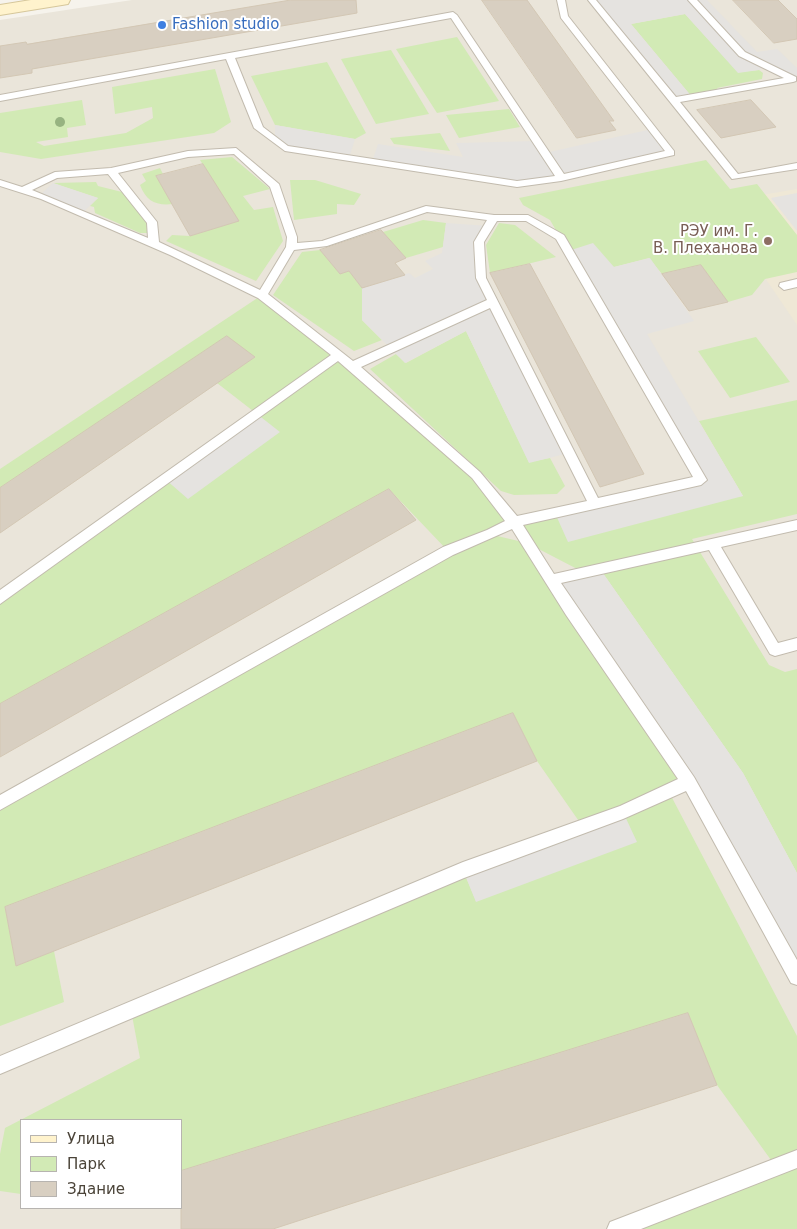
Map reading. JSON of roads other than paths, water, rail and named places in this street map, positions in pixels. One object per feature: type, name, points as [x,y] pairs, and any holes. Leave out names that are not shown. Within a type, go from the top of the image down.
[{"type":"street","points":[[0,10],[62,0]]},
{"type":"lane","points":[[230,57],[259,128],[285,148],[517,184],[561,178],[671,152],[564,16],[561,0]]},
{"type":"lane","points":[[592,0],[736,177],[797,166]]},
{"type":"lane","points":[[692,0],[742,54],[795,79]]},
{"type":"lane","points":[[0,98],[230,57],[453,14],[561,178]]},
{"type":"lane","points":[[673,100],[795,79]]},
{"type":"lane","points":[[23,190],[55,175],[111,171],[188,154],[236,151],[275,186],[292,237],[291,247],[262,295]]},
{"type":"lane","points":[[111,171],[152,222],[154,244]]},
{"type":"lane","points":[[0,183],[45,197],[154,244],[262,295],[339,355],[476,475],[514,522],[551,580],[689,782],[797,977]]},
{"type":"lane","points":[[0,804],[448,551],[492,534],[514,522],[701,480],[560,237],[528,218],[494,218],[426,209],[323,244],[291,247]]},
{"type":"lane","points":[[494,218],[479,242],[481,278],[595,504]]},
{"type":"lane","points":[[784,286],[797,283]]},
{"type":"lane","points":[[352,366],[493,302]]},
{"type":"lane","points":[[0,598],[339,355]]},
{"type":"lane","points":[[551,580],[797,525]]},
{"type":"lane","points":[[712,544],[775,650],[797,644]]},
{"type":"lane","points":[[0,1066],[463,870],[623,812],[689,782]]},
{"type":"lane","points":[[617,1229],[797,1159]]},
{"type":"place","name":"Fashion studio","points":[[162,25]]},
{"type":"place","name":"РЭУ им. Г. В. Плеханова","points":[[768,241]]}]
